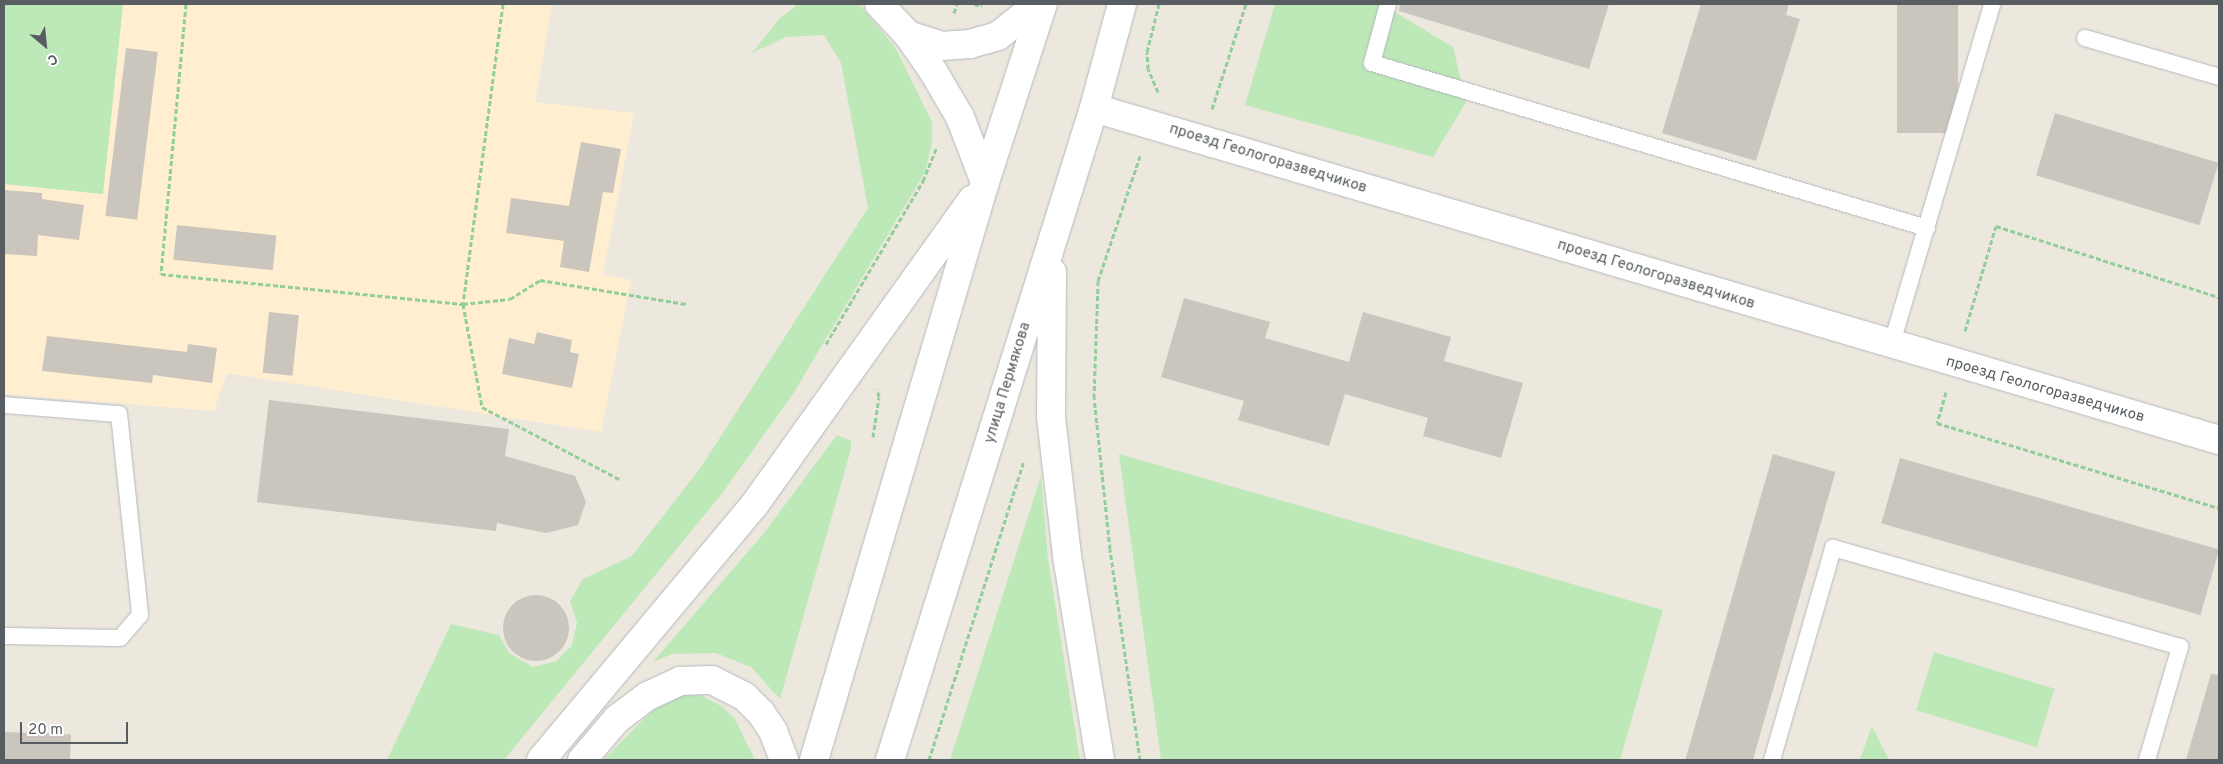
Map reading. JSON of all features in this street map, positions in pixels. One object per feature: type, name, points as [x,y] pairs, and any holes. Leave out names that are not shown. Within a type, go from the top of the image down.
[{"type":"main road","points":[[879,4],[908,35],[960,117],[985,182]]},
{"type":"main road","points":[[908,35],[941,46],[970,44],[998,36],[1038,4]]},
{"type":"main road","points":[[814,760],[985,182],[1043,4]]},
{"type":"main road","name":"улица Пермякова","points":[[890,760],[1094,108],[1122,4]]},
{"type":"main road","name":"проезд Геологоразведчиков","points":[[1094,108],[1891,346],[2219,440]]},
{"type":"main road","points":[[541,760],[756,504],[985,182]]},
{"type":"main road","points":[[1052,243],[1051,417],[1067,556],[1100,760]]},
{"type":"main road","points":[[582,760],[617,719],[648,696],[680,681],[712,680],[744,696],[761,713],[784,760]]},
{"type":"lane","points":[[1388,4],[1372,63],[1927,228]]},
{"type":"lane","points":[[1891,346],[1992,4]]},
{"type":"lane","points":[[2085,38],[2219,77]]},
{"type":"lane","points":[[4,405],[119,414],[140,615],[120,638],[4,636]]},
{"type":"lane","points":[[1772,760],[1833,548],[2180,647],[2148,760]]},
{"type":"path","points":[[186,4],[160,274],[463,304],[510,299],[540,280],[686,304]]},
{"type":"path","points":[[503,4],[463,304],[482,407],[621,480]]},
{"type":"path","points":[[941,46],[957,4]]},
{"type":"path","points":[[1140,760],[1110,549],[1094,398],[1098,281],[1162,98],[1148,69],[1147,52],[1159,4]]},
{"type":"path","points":[[1211,112],[1246,4]]},
{"type":"path","points":[[821,352],[923,181],[938,145]]},
{"type":"path","points":[[1996,226],[2219,296]]},
{"type":"path","points":[[846,310],[864,351],[880,397],[871,443]]},
{"type":"path","points":[[1051,417],[1094,398]]},
{"type":"path","points":[[929,760],[1023,461]]},
{"type":"shaded area","points":[[123,4],[552,4],[535,102],[634,113],[603,275],[631,280],[601,432],[227,373],[214,411],[4,394],[4,184],[103,194]]},
{"type":"green space","points":[[4,4],[123,4],[103,194],[4,184]]},
{"type":"green space","points":[[798,4],[859,4],[895,47],[932,122],[932,143],[925,172],[793,394],[724,491],[504,760],[387,760],[451,624],[499,635],[509,653],[533,667],[557,661],[572,645],[577,623],[570,601],[583,579],[632,556],[701,467],[868,208],[841,63],[824,35],[786,37],[752,53],[779,19]]},
{"type":"green space","points":[[1275,4],[1395,4],[1393,11],[1453,47],[1466,102],[1433,157],[1245,105]]},
{"type":"green space","points":[[837,435],[851,441],[851,449],[780,699],[751,667],[716,653],[672,654],[653,662],[764,533]]},
{"type":"green space","points":[[1119,454],[1663,610],[1620,760],[1161,760]]},
{"type":"green space","points":[[1041,476],[1048,559],[1080,760],[950,760]]},
{"type":"green space","points":[[1934,652],[2054,689],[2037,747],[1916,710]]},
{"type":"green space","points":[[700,695],[723,707],[735,719],[755,760],[603,760],[655,708],[679,696]]},
{"type":"green space","points":[[1872,726],[1889,760],[1860,760]]},
{"type":"building","points":[[1400,4],[1609,4],[1589,69],[1399,11]]},
{"type":"building","points":[[1701,4],[1789,4],[1786,15],[1800,19],[1756,161],[1662,133]]},
{"type":"building","points":[[1897,4],[1958,4],[1958,133],[1897,133]]},
{"type":"building","points":[[126,48],[158,52],[137,220],[105,216]]},
{"type":"building","points":[[2055,113],[2219,163],[2200,225],[2036,175]]},
{"type":"building","points":[[581,142],[621,149],[613,193],[603,192],[589,272],[560,267],[564,241],[506,233],[511,198],[569,206]]},
{"type":"building","points":[[4,190],[42,193],[42,199],[84,205],[79,240],[38,235],[37,256],[4,254]]},
{"type":"building","points":[[177,225],[276,235],[273,270],[173,260]]},
{"type":"building","points":[[1184,298],[1270,322],[1265,338],[1349,362],[1363,312],[1451,337],[1444,361],[1523,383],[1501,458],[1423,436],[1428,418],[1345,394],[1329,446],[1238,420],[1244,401],[1161,377]]},
{"type":"building","points":[[269,312],[299,315],[292,376],[263,373]]},
{"type":"building","points":[[537,332],[572,340],[570,352],[579,354],[572,388],[502,374],[509,338],[534,344]]},
{"type":"building","points":[[47,336],[187,352],[188,344],[217,348],[212,383],[153,375],[152,383],[42,371]]},
{"type":"building","points":[[269,400],[509,429],[505,456],[575,476],[586,502],[578,525],[546,533],[497,523],[496,531],[257,502]]},
{"type":"building","points":[[1773,454],[1835,472],[1753,760],[1685,760]]},
{"type":"building","points":[[1900,458],[2219,549],[2200,615],[1881,523]]},
{"type":"building","points":[[536,595],[549,598],[559,605],[566,615],[569,628],[566,641],[559,651],[549,658],[536,661],[523,658],[513,651],[506,641],[503,628],[506,615],[513,605],[523,598]]},
{"type":"building","points":[[2211,674],[2219,675],[2219,760],[2186,760]]},
{"type":"building","points":[[4,732],[71,734],[70,760],[4,760]]}]
